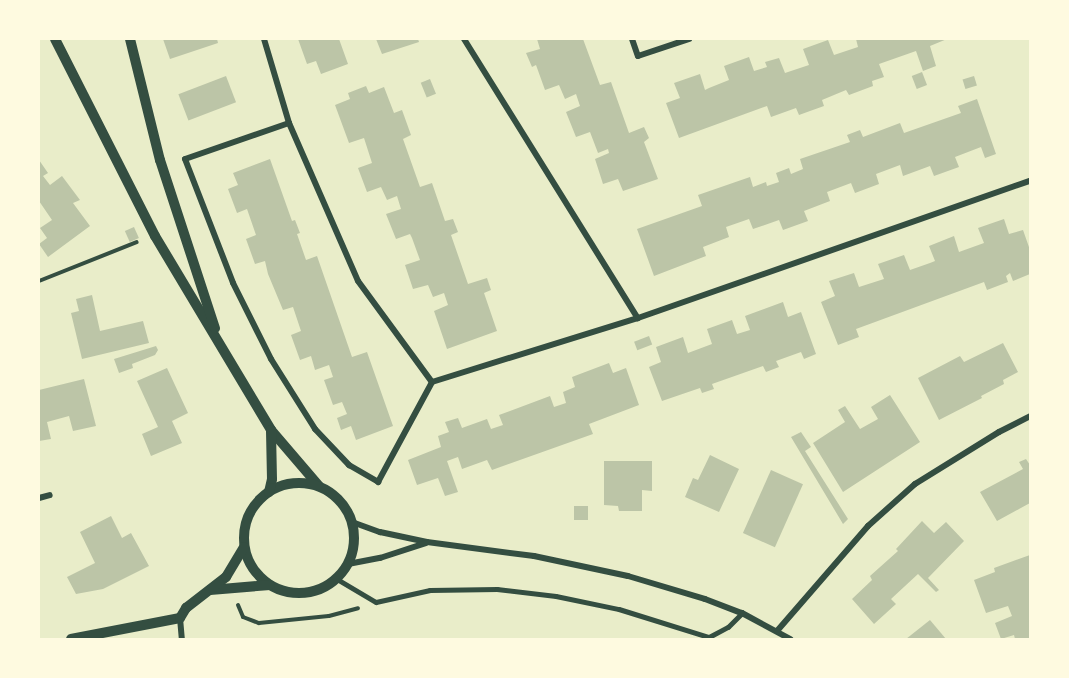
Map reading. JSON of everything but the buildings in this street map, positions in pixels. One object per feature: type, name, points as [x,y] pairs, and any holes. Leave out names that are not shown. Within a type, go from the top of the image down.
[{"type":"street","points":[[55,39],[155,236],[271,430],[319,486],[345,507],[352,522],[354,536],[348,564],[337,579],[322,588],[305,593],[287,592],[270,585],[254,569],[244,547],[244,531],[248,516],[256,502],[269,492],[285,485],[302,483],[319,486]]},
{"type":"street","points":[[130,39],[160,160],[221,345]]},
{"type":"street","points":[[264,39],[289,123],[358,281],[432,382]]},
{"type":"street","points":[[464,39],[638,318]]},
{"type":"street","points":[[632,39],[638,56],[689,39]]},
{"type":"street","points":[[289,123],[185,159],[233,282],[271,359],[315,429],[349,465],[378,482],[432,382],[638,318],[1030,182]]},
{"type":"street","points":[[777,631],[868,526],[915,484],[999,432],[1030,416]]},
{"type":"street","points":[[269,492],[272,479],[271,430]]},
{"type":"street","points":[[39,498],[50,495]]},
{"type":"street","points":[[352,522],[380,532],[427,542],[534,556],[628,576],[705,599],[742,614],[790,639]]},
{"type":"street","points":[[348,564],[380,558],[427,542]]},
{"type":"street","points":[[182,639],[180,618],[186,608],[226,577],[244,547]]},
{"type":"street","points":[[210,590],[234,590],[270,585]]},
{"type":"street","points":[[71,639],[180,618]]},
{"type":"lane","points":[[337,579],[376,602],[430,590],[497,589],[556,596],[619,609],[709,637],[728,627],[742,614]]},
{"type":"path","points":[[39,281],[155,236]]},
{"type":"path","points":[[234,590],[243,617],[259,623],[329,616],[376,602]]}]
